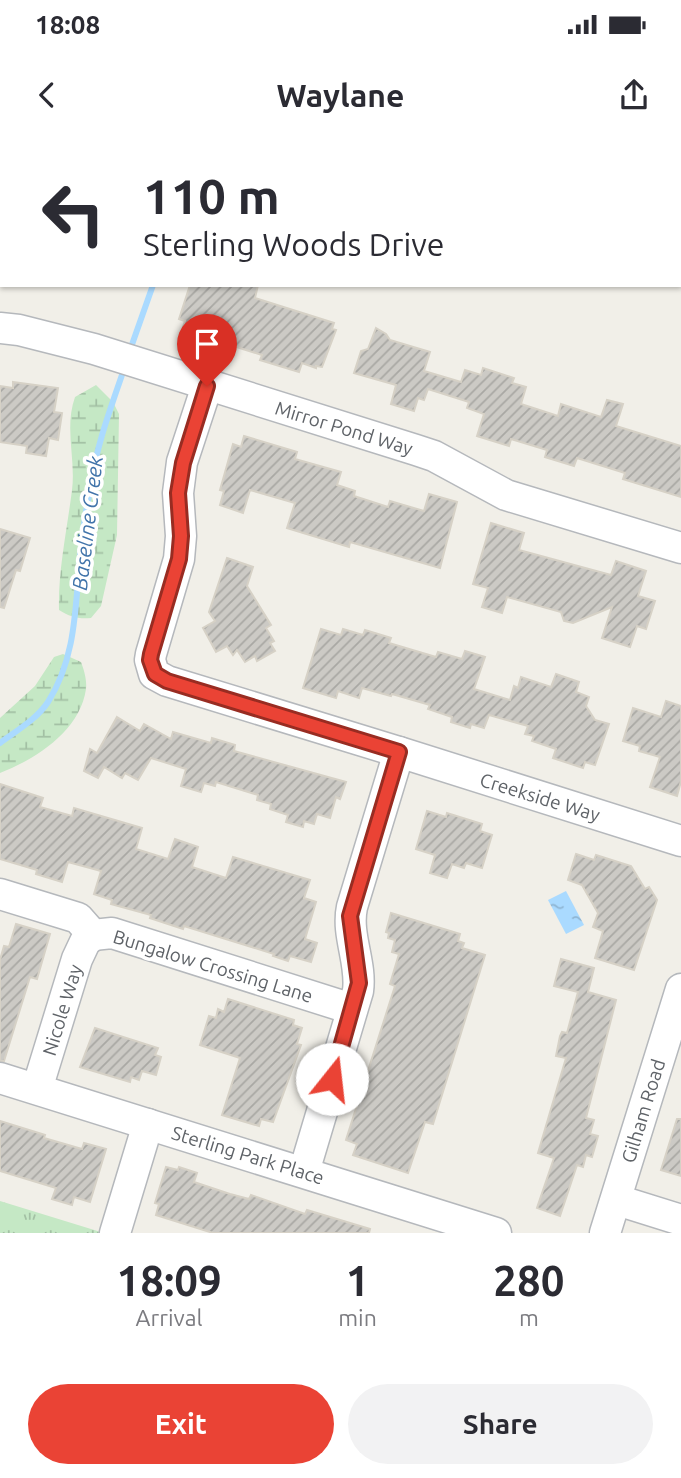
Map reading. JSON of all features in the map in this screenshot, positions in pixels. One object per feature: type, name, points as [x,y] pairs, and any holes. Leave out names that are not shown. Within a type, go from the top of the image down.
[{"type":"street","name":"Mirror Pond Way","points":[[0,328],[19,330],[112,355],[416,450],[434,456],[506,495],[681,548]]},
{"type":"street","name":"Creekside Way","points":[[207,386],[183,463],[178,493],[181,547],[151,654],[150,660],[155,674],[167,681],[681,841]]},
{"type":"street","points":[[304,1172],[359,983],[350,916],[399,752]]},
{"type":"street","name":"Bungalow Crossing Lane","points":[[0,894],[78,918],[93,935],[112,933],[352,1009]]},
{"type":"street","name":"Nicole Way","points":[[37,1089],[77,959],[85,942],[93,935]]},
{"type":"street","name":"Gilham Road","points":[[605,1233],[681,989]]},
{"type":"street","name":"Sterling Park Place","points":[[0,1078],[496,1233]]},
{"type":"street","points":[[115,1233],[148,1124]]},
{"type":"street","points":[[617,1200],[681,1220]]},
{"type":"green space","points":[[96,385],[113,402],[119,414],[117,535],[101,606],[91,618],[82,618],[59,610],[60,580],[73,478],[70,432],[72,409],[75,397]]},
{"type":"green space","points":[[63,654],[81,662],[85,675],[86,689],[75,718],[54,742],[28,760],[0,773],[0,718],[35,686],[54,657]]},
{"type":"green space","points":[[0,1201],[104,1233],[0,1233]]},
{"type":"water","points":[[566,891],[584,925],[566,934],[548,900]]},
{"type":"building","points":[[189,287],[258,287],[255,298],[334,323],[332,329],[336,330],[322,367],[316,368],[302,363],[299,372],[260,360],[262,355],[183,327],[185,321],[179,319]]},
{"type":"building","points":[[376,328],[390,340],[430,352],[424,371],[461,382],[465,370],[481,375],[483,368],[514,378],[512,383],[526,387],[521,404],[558,416],[561,404],[601,417],[607,400],[623,404],[616,426],[681,446],[681,497],[623,479],[625,473],[577,458],[574,466],[545,457],[547,450],[511,439],[509,446],[477,436],[484,414],[467,408],[469,402],[428,389],[424,400],[418,398],[414,411],[391,404],[396,385],[354,373],[361,351],[368,349]]},
{"type":"building","points":[[13,382],[58,388],[54,412],[62,413],[58,440],[49,438],[46,456],[26,453],[27,446],[0,442],[0,386],[13,388]]},
{"type":"building","points":[[244,436],[297,452],[295,459],[341,472],[337,485],[355,491],[354,496],[388,507],[390,501],[424,511],[429,494],[457,502],[440,568],[350,542],[349,547],[287,528],[295,503],[250,490],[243,513],[220,505],[224,491],[220,490],[233,444],[241,447]]},
{"type":"building","points":[[491,523],[524,533],[519,550],[611,575],[616,561],[646,571],[638,596],[655,601],[646,629],[637,626],[630,647],[602,638],[612,607],[573,623],[564,621],[561,612],[507,597],[502,613],[482,607],[488,588],[473,584]]},
{"type":"building","points":[[0,529],[30,538],[20,571],[16,570],[4,608],[0,607]]},
{"type":"building","points":[[227,558],[253,567],[247,586],[271,625],[266,628],[274,641],[270,643],[275,651],[257,661],[255,656],[245,662],[237,650],[233,655],[227,646],[216,652],[203,628],[215,621],[209,612]]},
{"type":"building","points":[[321,629],[341,635],[343,629],[363,635],[365,630],[391,638],[389,643],[436,657],[438,652],[462,659],[465,651],[485,657],[474,689],[510,700],[514,686],[518,688],[521,677],[551,687],[556,674],[579,682],[576,692],[589,697],[586,706],[595,720],[609,724],[595,765],[585,762],[583,768],[553,758],[556,749],[532,741],[534,736],[525,734],[528,726],[489,715],[484,728],[471,724],[470,728],[451,722],[452,717],[428,709],[430,705],[392,694],[391,696],[362,688],[359,698],[338,691],[336,698],[303,688]]},
{"type":"building","points":[[666,701],[681,706],[681,781],[677,796],[650,787],[660,757],[639,751],[640,746],[623,741],[633,708],[661,717]]},
{"type":"building","points":[[117,717],[140,731],[144,724],[171,739],[173,732],[211,743],[212,738],[235,745],[234,751],[346,782],[340,799],[336,797],[330,818],[317,814],[314,824],[304,821],[303,827],[286,822],[288,815],[270,809],[271,804],[257,800],[258,795],[216,782],[215,786],[204,783],[201,792],[181,786],[186,769],[151,758],[138,780],[125,773],[122,778],[104,767],[98,778],[84,771],[90,749],[97,753]]},
{"type":"building","points":[[0,784],[43,798],[40,807],[72,816],[74,808],[142,828],[136,849],[168,859],[175,839],[198,847],[192,867],[226,878],[233,857],[310,880],[304,898],[316,902],[305,939],[317,943],[311,962],[290,956],[288,961],[273,956],[274,954],[184,926],[183,929],[150,918],[151,915],[111,904],[112,900],[94,894],[101,871],[68,862],[62,882],[36,874],[37,870],[0,859]]},
{"type":"building","points":[[427,811],[446,817],[447,813],[482,824],[480,831],[492,835],[482,868],[466,863],[464,868],[452,864],[447,878],[430,873],[435,855],[416,849]]},
{"type":"building","points":[[576,854],[594,860],[596,855],[631,866],[645,889],[649,887],[657,900],[634,970],[595,958],[603,931],[593,927],[598,913],[582,885],[568,880]]},
{"type":"building","points":[[391,913],[460,934],[458,941],[464,943],[462,948],[485,955],[433,1124],[425,1122],[408,1173],[353,1155],[357,1144],[346,1140],[395,986],[390,984],[399,954],[392,952],[395,940],[388,938],[389,933],[386,932]]},
{"type":"building","points":[[16,924],[50,934],[37,979],[30,977],[4,1061],[0,1061],[0,960],[4,946],[9,947]]},
{"type":"building","points":[[561,959],[594,968],[588,992],[616,1000],[586,1118],[594,1120],[590,1134],[598,1136],[592,1157],[586,1155],[583,1167],[577,1165],[560,1216],[537,1208],[554,1158],[538,1153],[566,1058],[556,1056],[560,1036],[562,1032],[567,1033],[578,992],[554,986]]},
{"type":"building","points":[[228,999],[294,1020],[293,1025],[302,1028],[297,1044],[301,1045],[273,1122],[261,1119],[259,1126],[222,1115],[240,1058],[200,1045],[209,1016],[216,1018],[218,1009],[224,1012]]},
{"type":"building","points":[[95,1028],[158,1048],[155,1055],[161,1057],[156,1075],[142,1071],[139,1080],[131,1077],[130,1082],[80,1067]]},
{"type":"building","points":[[677,1119],[681,1119],[681,1176],[661,1170]]},
{"type":"building","points":[[0,1121],[82,1149],[84,1143],[106,1149],[90,1202],[74,1197],[72,1205],[52,1199],[56,1188],[0,1171]]},
{"type":"building","points":[[166,1167],[178,1170],[179,1167],[197,1173],[194,1182],[230,1194],[249,1199],[251,1195],[305,1214],[307,1210],[370,1229],[369,1233],[213,1233],[156,1215],[159,1204],[155,1203]]},
{"type":"waterway","name":"Baseline Creek","points":[[129,353],[152,287]]},
{"type":"waterway","name":"Baseline Creek","points":[[0,743],[38,714],[58,684],[65,665],[73,627],[83,531],[97,454],[125,366]]},
{"type":"route","points":[[207,386],[183,463],[178,493],[181,547],[151,654],[151,667],[155,674],[167,681],[399,752],[350,916],[359,983],[332,1079]]}]
